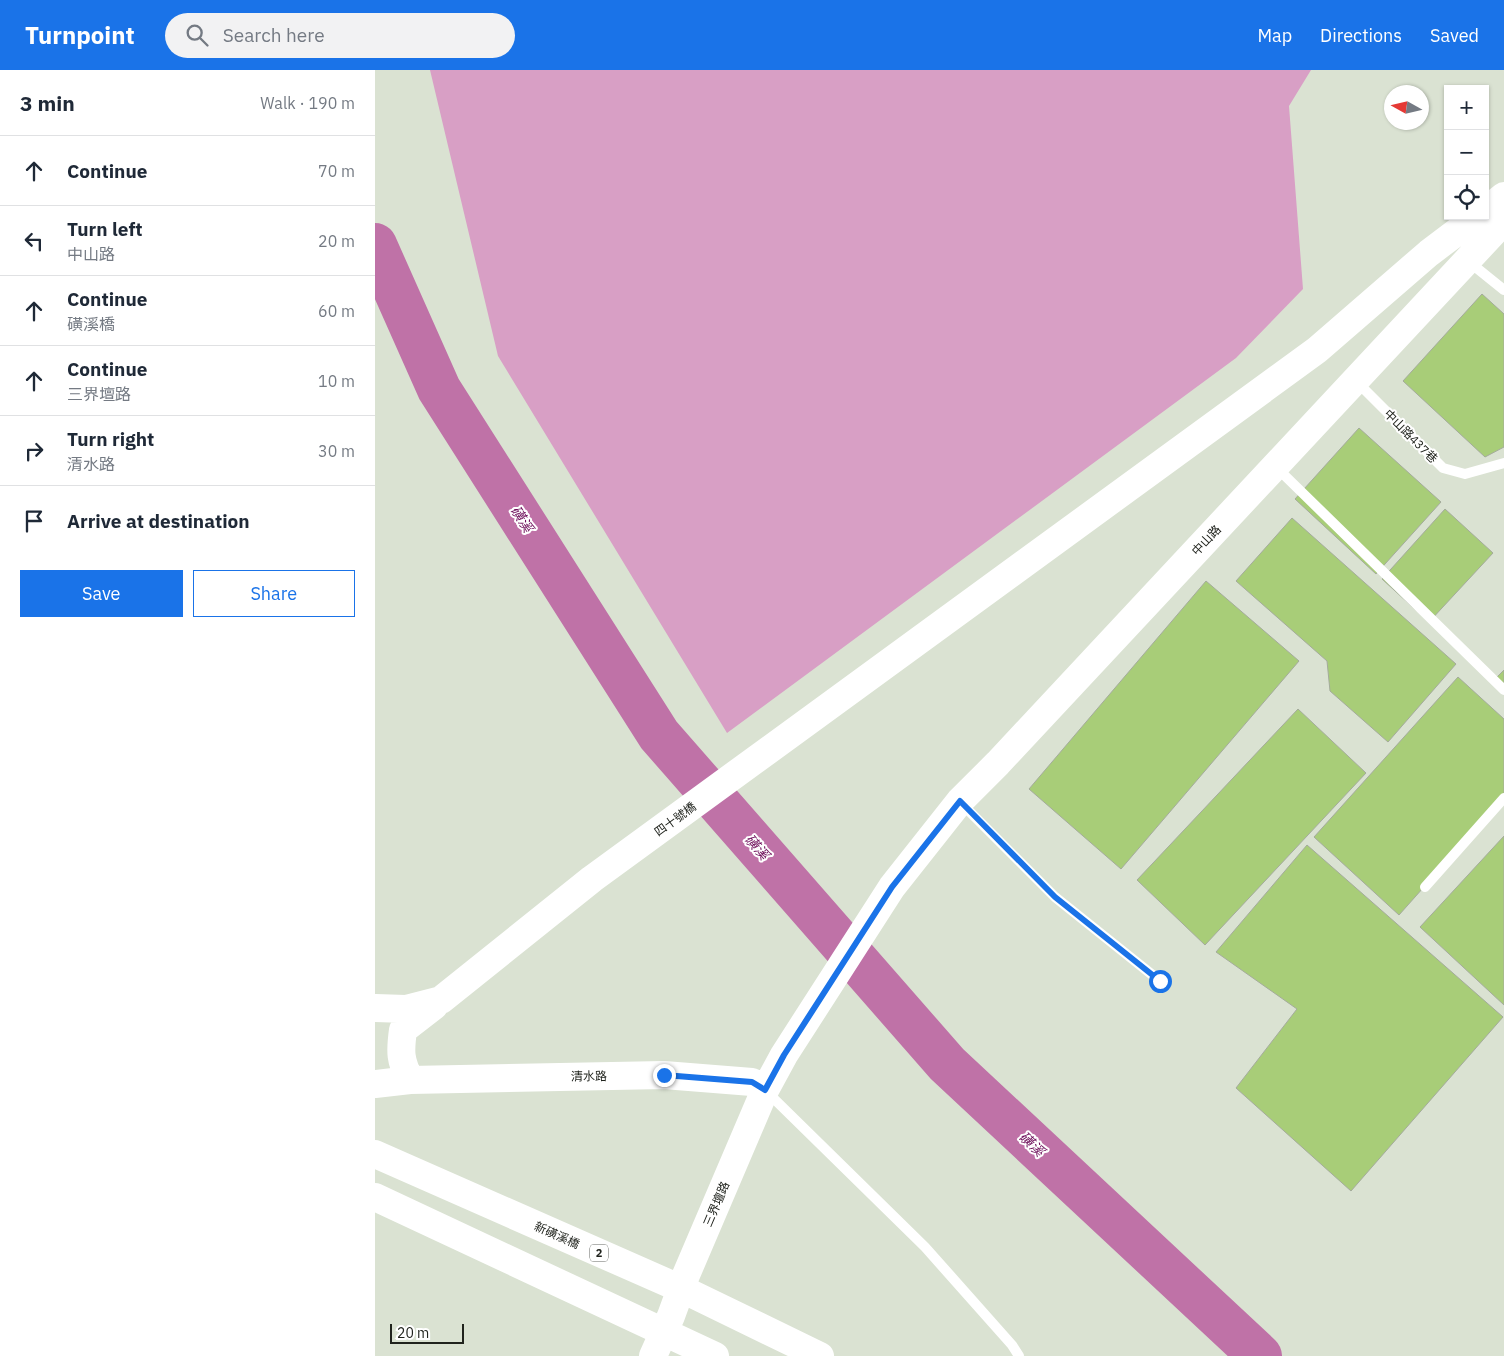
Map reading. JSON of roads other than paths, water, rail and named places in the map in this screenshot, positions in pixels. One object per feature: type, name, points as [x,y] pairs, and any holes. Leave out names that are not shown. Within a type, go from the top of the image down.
[{"type":"street","points":[[1489,208],[1504,196]]},
{"type":"street","name":"四十號橋","points":[[441,1000],[592,880],[1317,350],[1429,253],[1473,220]]},
{"type":"street","name":"中山路","points":[[784,1055],[892,887],[960,801],[998,763],[1504,221]]},
{"type":"street","points":[[375,1008],[406,1009],[441,1000]]},
{"type":"street","points":[[410,1080],[403,1066],[400,1052],[403,1030],[441,1000]]},
{"type":"street","name":"三界壇路","points":[[653,1356],[765,1090],[784,1055]]},
{"type":"street","name":"清水路","points":[[375,1084],[410,1080],[664,1075],[752,1082],[765,1090]]},
{"type":"street","name":"新磺溪橋","points":[[375,1154],[686,1291],[820,1356]]},
{"type":"street","points":[[375,1197],[715,1356]]},
{"type":"lane","points":[[1467,260],[1504,290]]},
{"type":"lane","name":"中山路437巷","points":[[1355,380],[1443,468],[1465,474],[1504,463]]},
{"type":"lane","points":[[1275,466],[1504,690]]},
{"type":"lane","points":[[1425,887],[1504,798]]},
{"type":"lane","points":[[960,801],[1055,897],[1160,981]]},
{"type":"lane","points":[[765,1090],[925,1246],[1019,1356]]},
{"type":"waterway","name":"磺溪","points":[[375,245],[439,389],[659,735],[947,1064],[1260,1356]]}]
